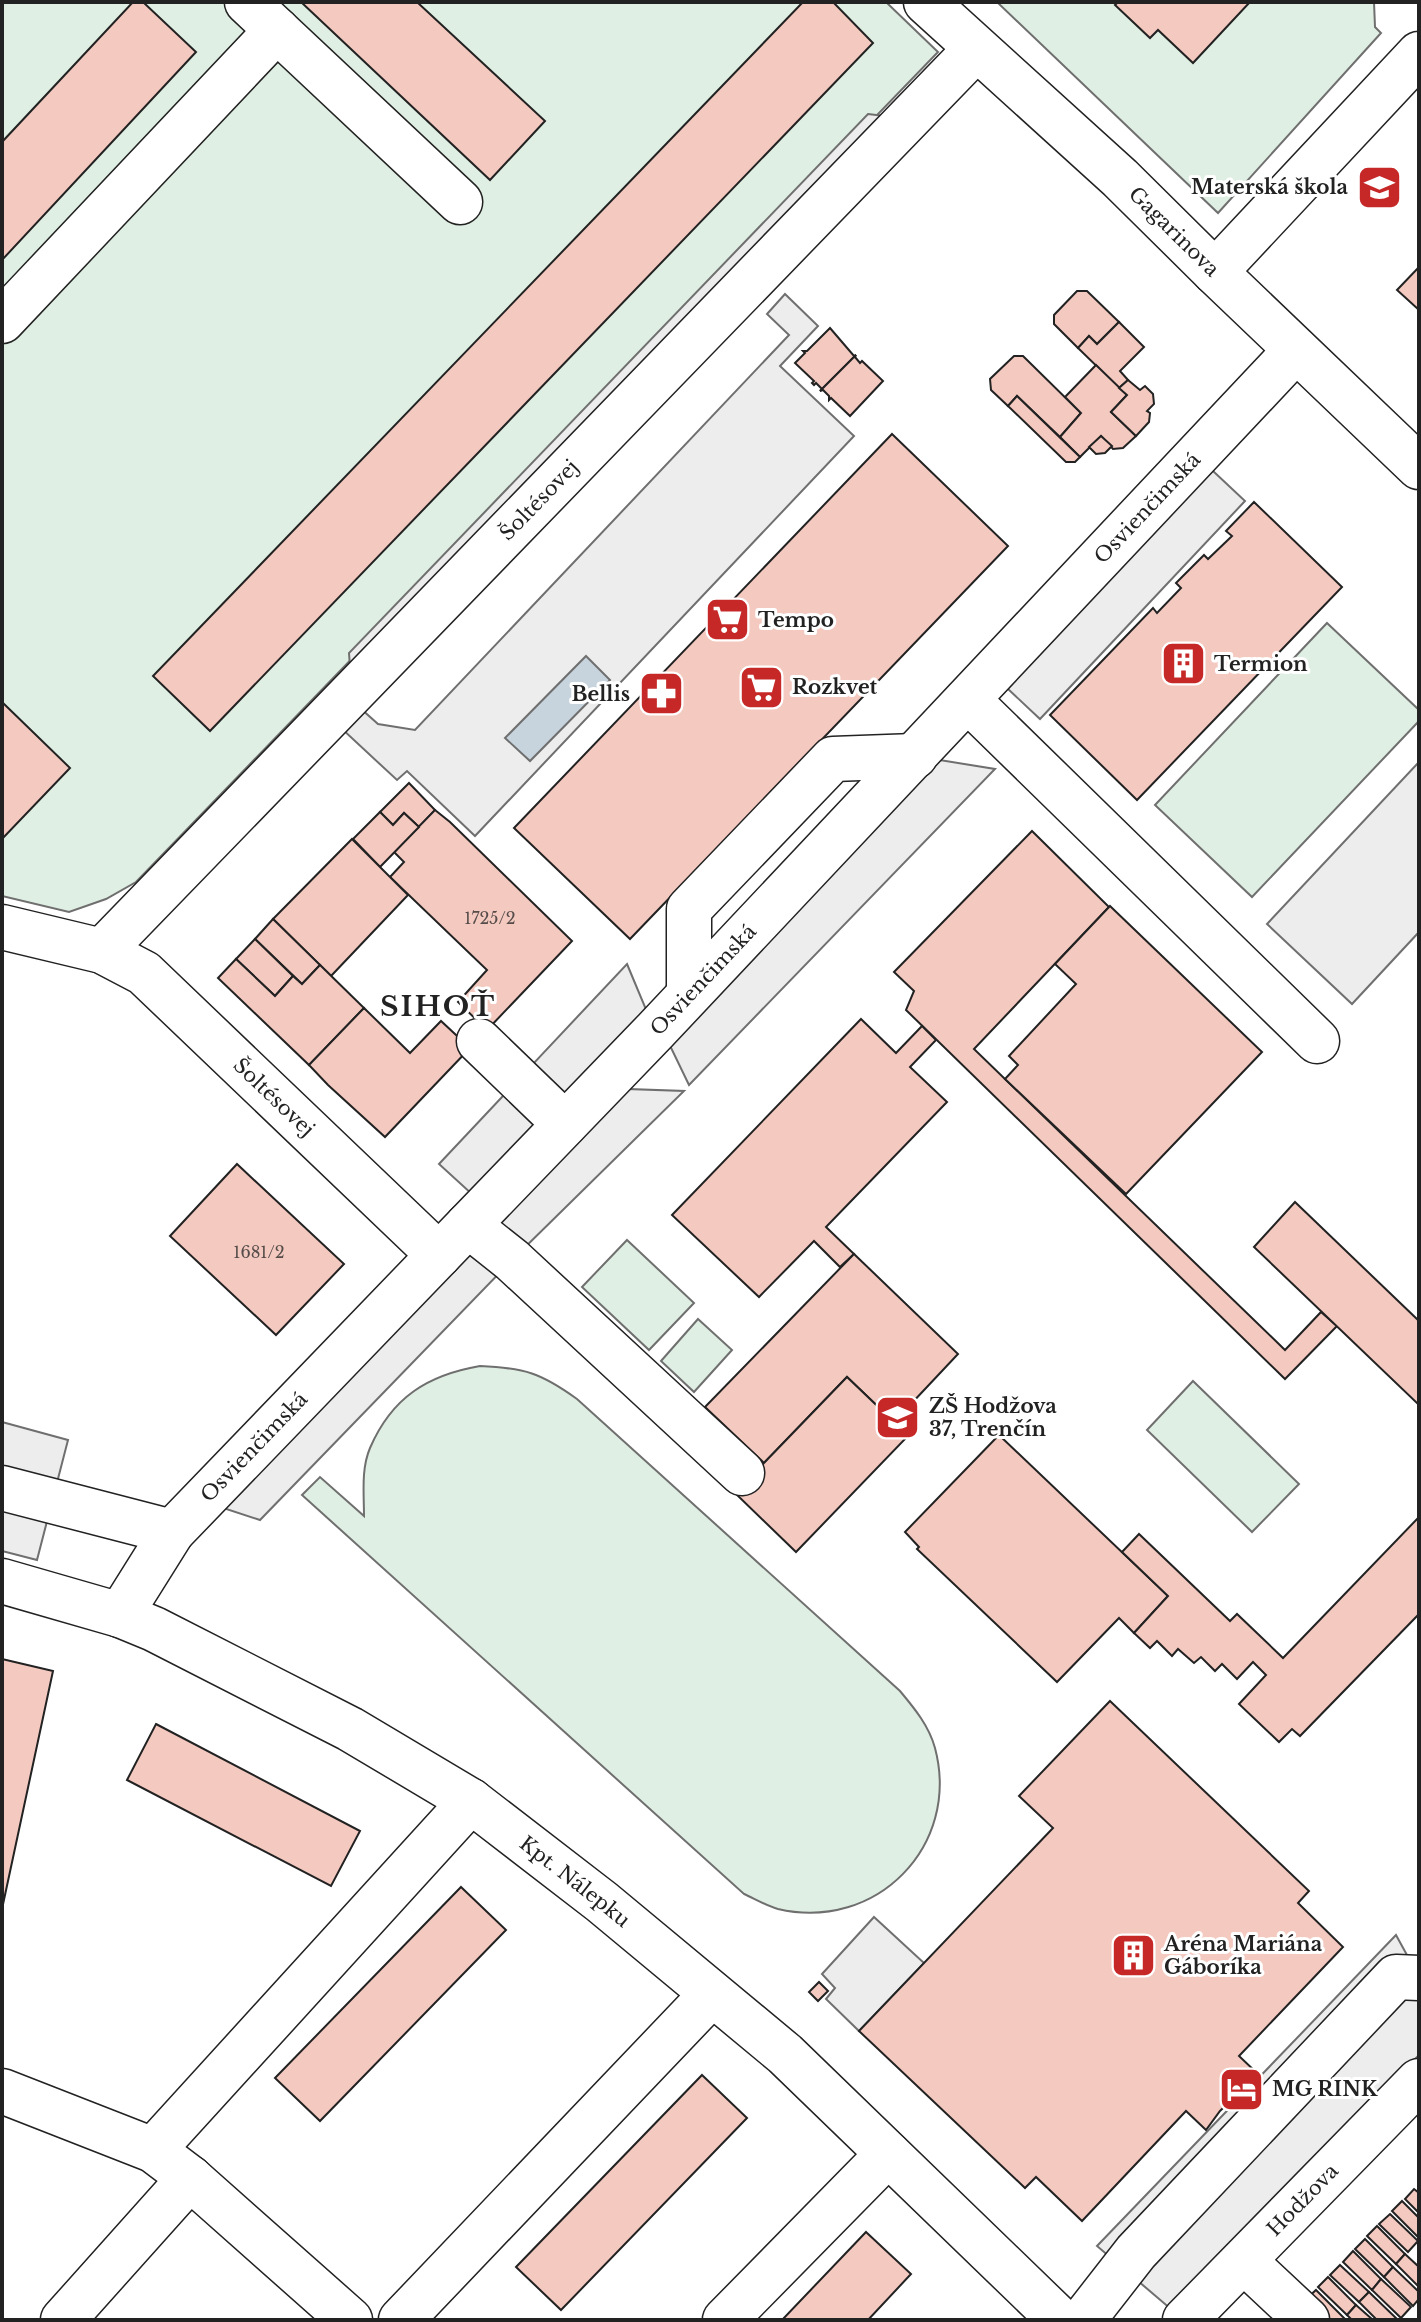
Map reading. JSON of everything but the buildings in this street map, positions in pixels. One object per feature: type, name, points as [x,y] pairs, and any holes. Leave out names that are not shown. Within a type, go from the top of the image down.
[{"type":"street","name":"Gagarinova","points":[[926,2],[1120,178],[1419,467]]},
{"type":"street","points":[[2,321],[262,16],[460,202]]},
{"type":"street","name":"Šoltésovej","points":[[102,951],[976,49]]},
{"type":"street","points":[[1215,272],[1419,54]]},
{"type":"street","name":"Osvienčimská","points":[[120,1615],[172,1532],[689,994],[1296,350]]},
{"type":"street","points":[[968,700],[1317,1041]]},
{"type":"street","points":[[689,994],[689,909],[833,759],[915,756]]},
{"type":"street","name":"Šoltésovej","points":[[2,927],[102,951],[144,973],[454,1240],[518,1266],[742,1473]]},
{"type":"street","points":[[479,1041],[565,1124]]},
{"type":"street","points":[[2,1488],[172,1532]]},
{"type":"street","name":"Kpt. Nálepku","points":[[2,1581],[120,1615],[154,1629],[350,1729],[471,1801],[602,1902],[785,2054],[1060,2320]]},
{"type":"street","points":[[153,2150],[471,1801]]},
{"type":"street","points":[[1083,2320],[1136,2252],[1396,1977],[1419,1978]]},
{"type":"street","points":[[401,2320],[712,1994]]},
{"type":"street","name":"Hodžova","points":[[1185,2320],[1419,2081]]},
{"type":"street","points":[[2,2091],[153,2150],[190,2178],[350,2320]]},
{"type":"street","points":[[725,2320],[888,2154]]},
{"type":"street","points":[[63,2320],[190,2178]]},
{"type":"street","points":[[1245,2262],[1307,2320]]},
{"type":"green space","points":[[2,2],[886,2],[938,52],[136,882],[106,899],[69,912],[2,896]]},
{"type":"green space","points":[[997,2],[1374,2],[1375,27],[1381,33],[1218,213]]},
{"type":"green space","points":[[1327,623],[1419,710],[1419,721],[1252,897],[1155,805]]},
{"type":"green space","points":[[627,1240],[694,1303],[649,1350],[582,1287]]},
{"type":"green space","points":[[698,1319],[732,1350],[694,1392],[661,1361]]},
{"type":"green space","points":[[480,1366],[509,1368],[532,1374],[577,1399],[900,1691],[916,1711],[935,1748],[940,1784],[935,1818],[923,1848],[903,1874],[878,1894],[848,1907],[814,1913],[778,1909],[744,1894],[302,1495],[320,1477],[364,1516],[365,1464],[370,1448],[389,1415],[428,1382]]},
{"type":"green space","points":[[1193,1381],[1299,1484],[1252,1532],[1147,1430]]},
{"type":"shaded area","points":[[868,114],[909,119],[352,694],[349,653]]},
{"type":"shaded area","points":[[785,294],[818,326],[780,366],[854,436],[475,836],[407,771],[397,780],[341,728],[360,708],[378,724],[415,730],[789,335],[767,314]]},
{"type":"shaded area","points":[[1197,456],[1245,501],[1040,719],[992,674]]},
{"type":"shaded area","points":[[586,656],[610,680],[530,761],[505,738]]},
{"type":"shaded area","points":[[915,756],[995,769],[689,1085],[660,1025]]},
{"type":"shaded area","points":[[1418,763],[1419,932],[1352,1004],[1267,924]]},
{"type":"shaded area","points":[[627,964],[655,1031],[600,1088],[684,1091],[512,1260],[260,1520],[202,1501],[485,1206],[439,1164]]},
{"type":"shaded area","points":[[2,1422],[68,1440],[37,1560],[2,1551]]},
{"type":"shaded area","points":[[874,1917],[924,1963],[859,2031],[826,1999],[835,1988],[822,1974]]},
{"type":"shaded area","points":[[1396,1935],[1419,1977],[1419,2055],[1172,2310],[1097,2246]]},
{"type":"place","name":"Materská škola","points":[[1379,187]]},
{"type":"place","name":"Tempo","points":[[727,620]]},
{"type":"place","name":"Termion","points":[[1183,664]]},
{"type":"place","name":"Rozkvet","points":[[761,687]]},
{"type":"place","name":"Bellis","points":[[661,694]]},
{"type":"place","name":"ZŠ Hodžova 37, Trenčín","points":[[898,1418]]},
{"type":"place","name":"Aréna Mariána Gáboríka","points":[[1133,1955]]},
{"type":"place","name":"MG RINK","points":[[1241,2089]]},
{"type":"district","name":"SIHOŤ","points":[[438,1006]]}]
